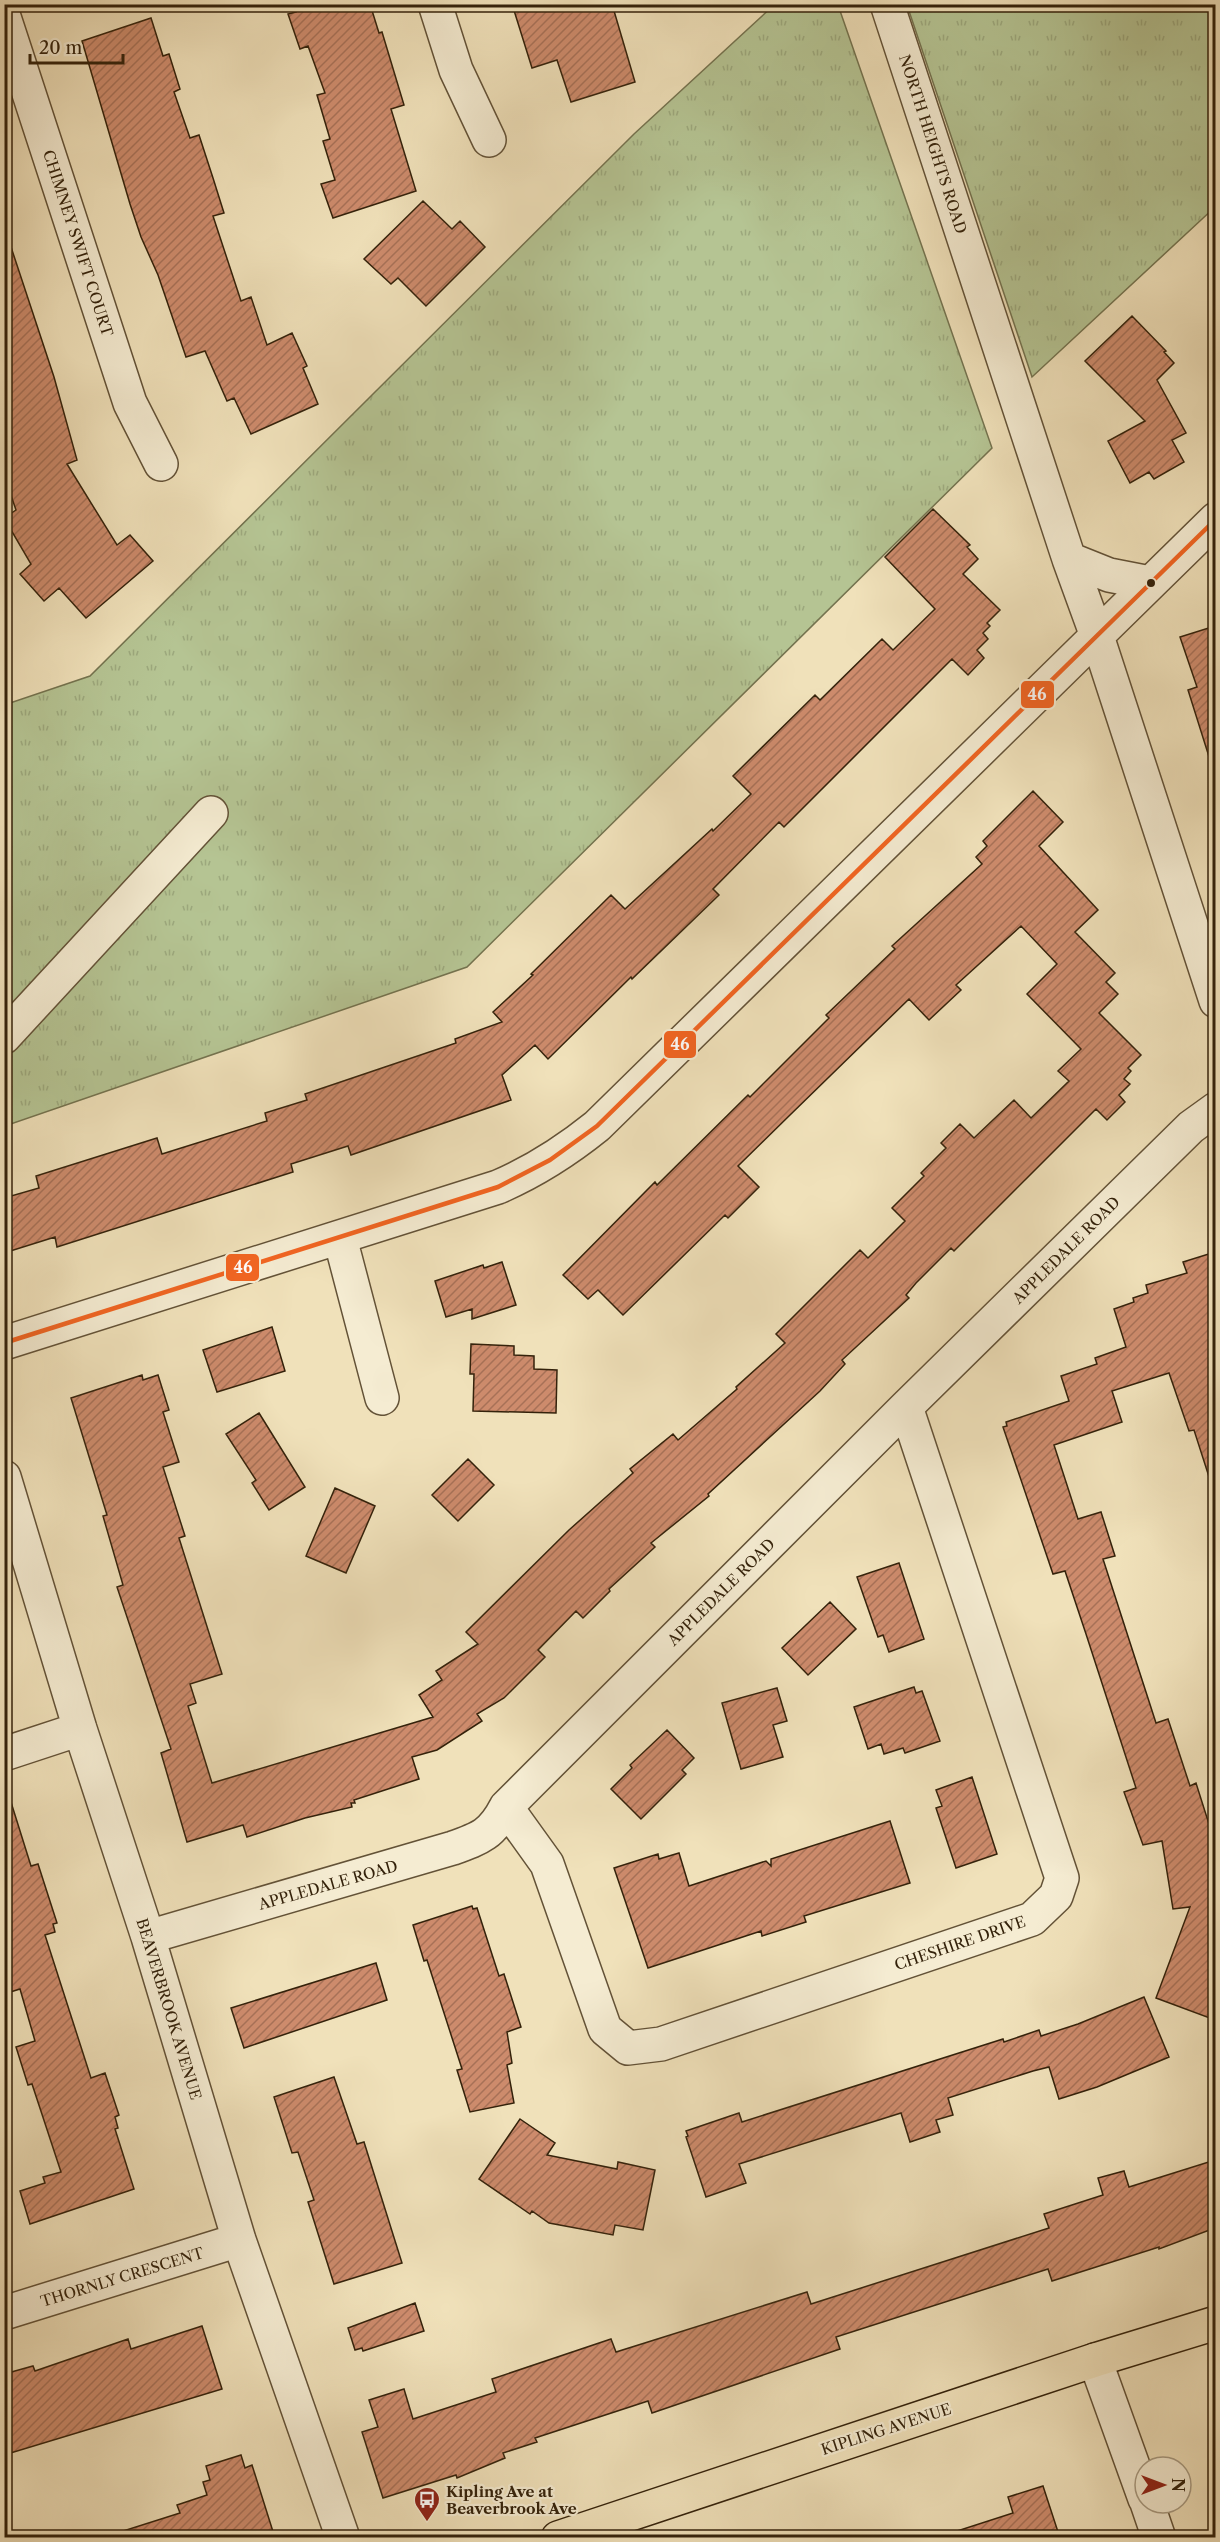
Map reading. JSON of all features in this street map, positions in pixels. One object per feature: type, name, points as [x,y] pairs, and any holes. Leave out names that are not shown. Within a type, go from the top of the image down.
[{"type":"main road","name":"KIPLING AVENUE","points":[[558,2538],[1095,2360],[1215,2323]]},
{"type":"street","points":[[435,4],[456,70],[489,140]]},
{"type":"street","name":"NORTH HEIGHTS ROAD","points":[[887,4],[1069,559],[1097,636],[1215,1001]]},
{"type":"street","name":"CHIMNEY SWIFT COURT","points":[[4,17],[130,403],[161,464]]},
{"type":"street","points":[[4,1342],[498,1187],[531,1173],[565,1152],[597,1126],[1215,519]]},
{"type":"street","points":[[1069,559],[1109,575],[1150,583]]},
{"type":"street","points":[[4,1037],[211,813]]},
{"type":"street","name":"APPLEDALE ROAD","points":[[148,1937],[453,1848],[477,1840],[496,1826],[506,1807],[906,1407],[1191,1127],[1215,1109]]},
{"type":"street","points":[[340,1238],[382,1398]]},
{"type":"street","name":"CHESHIRE DRIVE","points":[[506,1807],[547,1864],[605,2029],[628,2048],[661,2044],[1032,1919],[1056,1896],[1062,1878],[906,1407]]},
{"type":"street","name":"BEAVERBROOK AVENUE","points":[[4,1477],[80,1729],[148,1937],[239,2240],[343,2538]]},
{"type":"street","points":[[4,1754],[80,1729]]},
{"type":"street","name":"THORNLY CRESCENT","points":[[4,2313],[239,2240]]},
{"type":"street","points":[[1095,2360],[1133,2466]]},
{"type":"street","points":[[1151,2515],[1159,2538]]},
{"type":"green space","points":[[774,5],[838,5],[992,448],[467,967],[5,1126],[4,705],[90,676],[634,134]]},
{"type":"green space","points":[[907,5],[1215,5],[1215,207],[1032,377]]},
{"type":"building","points":[[293,4],[370,4],[379,33],[382,32],[404,105],[391,109],[416,191],[333,218],[321,184],[335,180],[323,141],[330,139],[317,95],[325,93],[308,46],[300,49],[288,14],[296,12]]},
{"type":"building","points":[[512,4],[612,4],[635,82],[571,102],[557,60],[532,68]]},
{"type":"building","points":[[151,18],[163,56],[169,54],[180,89],[174,92],[190,138],[199,135],[213,178],[224,213],[213,216],[241,301],[251,297],[267,345],[292,333],[307,366],[303,368],[318,404],[251,434],[234,398],[227,401],[205,351],[186,357],[158,275],[141,237],[130,204],[82,41]]},
{"type":"building","points":[[423,201],[452,229],[460,221],[485,247],[426,306],[398,278],[391,284],[364,259]]},
{"type":"building","points":[[11,247],[54,377],[77,460],[67,464],[117,545],[130,535],[153,561],[86,618],[59,588],[44,601],[20,574],[31,564],[4,518],[16,510],[4,475],[4,248]]},
{"type":"building","points":[[1132,316],[1166,351],[1164,352],[1174,363],[1157,380],[1186,433],[1172,440],[1184,462],[1154,479],[1149,472],[1130,483],[1108,441],[1145,421],[1085,361]]},
{"type":"building","points":[[933,509],[970,545],[967,547],[978,559],[963,574],[1000,610],[987,623],[990,626],[983,633],[988,639],[977,650],[984,658],[968,675],[952,659],[784,827],[779,822],[713,889],[719,895],[548,1059],[535,1045],[502,1075],[511,1100],[351,1155],[348,1146],[291,1164],[293,1172],[57,1247],[55,1237],[4,1253],[4,1198],[39,1188],[36,1176],[157,1138],[162,1154],[267,1121],[265,1113],[307,1100],[305,1094],[456,1043],[455,1039],[502,1022],[493,1012],[533,975],[531,974],[611,895],[625,909],[751,794],[733,776],[815,695],[820,700],[882,639],[893,650],[935,609],[885,557]]},
{"type":"building","points":[[1215,626],[1215,759],[1210,760],[1188,690],[1197,687],[1180,637]]},
{"type":"building","points":[[1033,791],[1063,822],[1039,846],[1098,910],[1075,932],[1115,973],[1106,982],[1118,994],[1099,1013],[1141,1055],[1128,1068],[1131,1071],[1124,1079],[1130,1084],[1119,1095],[1125,1102],[1107,1120],[1096,1109],[954,1251],[951,1248],[916,1283],[906,1295],[909,1298],[842,1360],[845,1364],[820,1391],[708,1494],[709,1496],[651,1543],[655,1547],[609,1589],[610,1591],[583,1618],[576,1611],[538,1650],[545,1657],[504,1698],[477,1714],[482,1721],[437,1750],[412,1757],[419,1779],[354,1800],[355,1803],[351,1803],[352,1807],[305,1818],[247,1837],[243,1825],[187,1842],[161,1753],[171,1749],[117,1587],[123,1585],[103,1516],[107,1515],[71,1398],[142,1375],[143,1380],[158,1375],[169,1410],[163,1412],[179,1462],[163,1467],[185,1536],[179,1538],[222,1674],[190,1684],[196,1703],[188,1706],[212,1783],[433,1717],[419,1695],[442,1680],[436,1671],[478,1644],[466,1632],[569,1530],[633,1473],[630,1469],[673,1434],[678,1440],[737,1389],[736,1387],[785,1343],[776,1334],[860,1250],[868,1258],[905,1221],[892,1208],[924,1176],[921,1173],[946,1148],[941,1143],[960,1124],[974,1138],[1014,1100],[1031,1118],[1069,1081],[1058,1071],[1081,1049],[1027,994],[1057,964],[1021,926],[956,985],[961,990],[929,1020],[909,999],[790,1115],[738,1166],[759,1187],[728,1218],[725,1215],[623,1315],[598,1290],[588,1299],[563,1275],[655,1182],[657,1185],[829,1018],[826,1015],[895,949],[892,946],[982,864],[976,857],[987,846],[983,841]]},
{"type":"building","points":[[1215,1252],[1215,1479],[1210,1480],[1194,1430],[1189,1431],[1169,1373],[1112,1391],[1122,1422],[1054,1445],[1078,1519],[1101,1512],[1115,1556],[1103,1559],[1156,1723],[1168,1719],[1190,1786],[1196,1783],[1215,1843],[1215,2020],[1156,1998],[1190,1907],[1173,1909],[1162,1841],[1143,1845],[1124,1792],[1136,1788],[1065,1571],[1053,1574],[1003,1427],[1007,1426],[1006,1422],[1069,1401],[1061,1376],[1097,1364],[1095,1358],[1126,1347],[1114,1309],[1134,1302],[1133,1298],[1148,1293],[1146,1285],[1187,1273],[1183,1262]]},
{"type":"building","points":[[502,1262],[516,1305],[472,1319],[472,1309],[446,1317],[435,1281],[483,1265],[484,1268]]},
{"type":"building","points":[[272,1327],[285,1371],[217,1392],[203,1350]]},
{"type":"building","points":[[471,1344],[514,1346],[514,1355],[534,1356],[534,1369],[557,1370],[556,1413],[473,1411],[474,1374],[470,1374]]},
{"type":"building","points":[[259,1413],[305,1487],[269,1510],[252,1483],[256,1480],[226,1434]]},
{"type":"building","points":[[468,1459],[494,1485],[458,1521],[432,1495]]},
{"type":"building","points":[[335,1488],[375,1506],[346,1573],[306,1556]]},
{"type":"building","points":[[899,1563],[924,1639],[889,1652],[883,1635],[878,1637],[857,1577]]},
{"type":"building","points":[[830,1602],[856,1629],[808,1675],[782,1648]]},
{"type":"building","points":[[914,1687],[916,1693],[922,1691],[940,1741],[905,1753],[903,1748],[884,1754],[881,1744],[868,1749],[854,1707]]},
{"type":"building","points":[[777,1688],[787,1721],[773,1725],[783,1757],[741,1769],[722,1703]]},
{"type":"building","points":[[667,1730],[694,1758],[682,1770],[686,1774],[641,1819],[611,1789],[632,1768],[630,1765]]},
{"type":"building","points":[[972,1777],[997,1854],[956,1868],[936,1808],[942,1806],[936,1790]]},
{"type":"building","points":[[10,1799],[31,1866],[38,1864],[57,1923],[53,1924],[55,1932],[45,1935],[91,2078],[105,2073],[119,2115],[115,2117],[118,2128],[115,2129],[134,2189],[30,2224],[20,2191],[45,2183],[43,2177],[61,2172],[32,2084],[28,2085],[16,2047],[35,2041],[20,1989],[4,1994],[4,1800]]},
{"type":"building","points":[[890,1821],[910,1883],[804,1916],[806,1922],[762,1936],[761,1931],[648,1968],[614,1868],[658,1854],[659,1859],[679,1853],[689,1886],[766,1861],[771,1866],[771,1859]]},
{"type":"building","points":[[472,1906],[473,1909],[477,1908],[499,1976],[504,1974],[521,2027],[507,2032],[512,2063],[507,2065],[514,2103],[470,2112],[457,2070],[462,2069],[427,1960],[424,1961],[413,1925]]},
{"type":"building","points":[[376,1963],[387,2000],[244,2048],[231,2008]]},
{"type":"building","points":[[1144,1997],[1169,2057],[1097,2087],[1059,2099],[1049,2067],[1033,2071],[948,2098],[953,2115],[936,2120],[940,2132],[910,2142],[901,2113],[739,2164],[746,2183],[706,2197],[686,2131],[739,2113],[742,2122],[1003,2039],[1004,2042],[1039,2030],[1041,2036],[1078,2024]]},
{"type":"building","points":[[334,2077],[357,2144],[364,2142],[402,2263],[334,2284],[308,2202],[314,2200],[298,2152],[292,2153],[274,2097]]},
{"type":"building","points":[[520,2119],[555,2143],[547,2155],[617,2169],[618,2162],[655,2170],[643,2230],[615,2225],[613,2235],[549,2223],[532,2211],[530,2214],[479,2179]]},
{"type":"building","points":[[1215,2160],[1215,2228],[1159,2249],[1159,2247],[1052,2281],[1048,2269],[836,2337],[840,2349],[652,2413],[648,2401],[535,2438],[537,2442],[503,2453],[505,2458],[457,2478],[456,2475],[383,2498],[362,2432],[378,2427],[369,2400],[404,2389],[413,2419],[496,2392],[492,2379],[611,2339],[616,2352],[807,2292],[811,2304],[1049,2228],[1044,2214],[1103,2195],[1098,2178],[1124,2171],[1129,2187]]},
{"type":"building","points":[[415,2303],[424,2331],[363,2351],[362,2348],[355,2350],[348,2328]]},
{"type":"building","points":[[202,2326],[222,2389],[4,2455],[4,2374],[33,2366],[35,2371],[128,2339],[131,2349]]},
{"type":"building","points":[[241,2455],[245,2468],[252,2465],[275,2538],[121,2538],[120,2532],[180,2513],[177,2505],[207,2495],[203,2482],[210,2480],[206,2466]]},
{"type":"building","points":[[1043,2486],[1060,2538],[955,2538],[954,2532],[1013,2513],[1008,2497]]},
{"type":"transit line","name":"46","points":[[4,1343],[498,1187],[550,1160],[597,1126],[1216,519]]},
{"type":"place","name":"Kipling Ave at Beaverbrook Ave","points":[[427,2523]]}]
